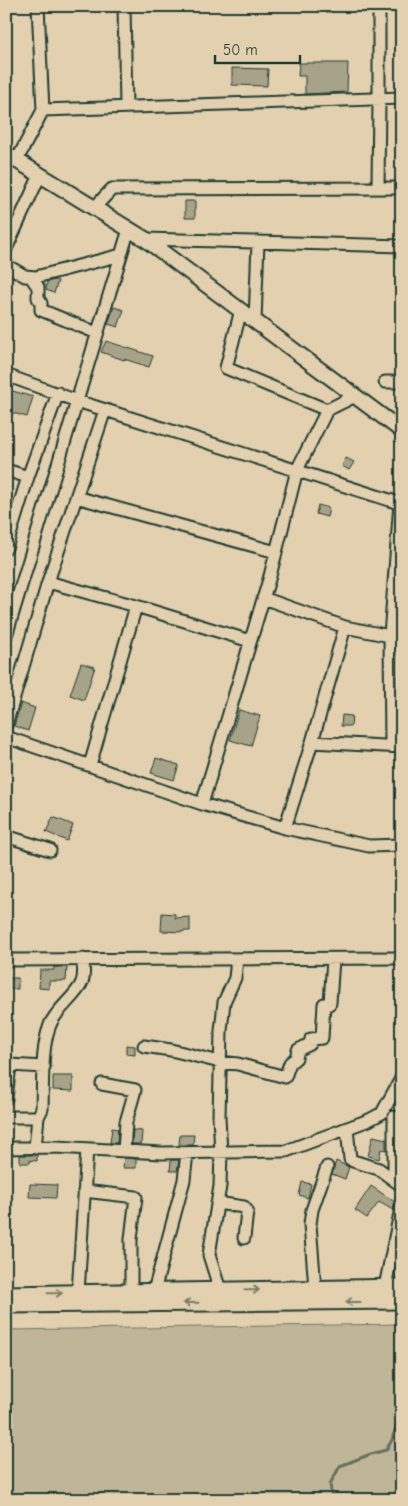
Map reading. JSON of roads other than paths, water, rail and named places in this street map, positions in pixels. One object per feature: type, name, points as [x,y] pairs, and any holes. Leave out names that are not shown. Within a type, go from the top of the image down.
[{"type":"main road","points":[[6,1294],[402,1287]]},
{"type":"main road","points":[[6,1305],[402,1302]]},
{"type":"street","points":[[38,6],[43,110],[12,157],[145,239],[402,431]]},
{"type":"street","points":[[124,6],[126,107]]},
{"type":"street","points":[[378,188],[379,6]]},
{"type":"street","points":[[43,110],[402,98]]},
{"type":"street","points":[[6,248],[40,175]]},
{"type":"street","points":[[94,208],[112,189],[402,188]]},
{"type":"street","points":[[6,636],[129,229]]},
{"type":"street","points":[[145,239],[402,246]]},
{"type":"street","points":[[255,321],[258,242]]},
{"type":"street","points":[[6,264],[25,276],[36,277],[122,255]]},
{"type":"street","points":[[32,277],[38,287],[41,310],[98,333]]},
{"type":"street","points":[[241,310],[226,368],[327,410]]},
{"type":"street","points":[[6,375],[58,393],[77,402],[401,504],[390,636],[396,746],[312,742]]},
{"type":"street","points":[[385,382],[402,382]]},
{"type":"street","points":[[6,548],[28,477],[58,393]]},
{"type":"street","points":[[202,804],[263,598],[297,470],[327,410],[355,396]]},
{"type":"street","points":[[6,724],[48,582],[106,410]]},
{"type":"street","points":[[6,470],[28,477]]},
{"type":"street","points":[[76,497],[276,552]]},
{"type":"street","points":[[48,582],[136,606],[250,642]]},
{"type":"street","points":[[263,598],[345,627],[390,636]]},
{"type":"street","points":[[90,765],[136,606]]},
{"type":"street","points":[[284,828],[312,742],[345,627]]},
{"type":"street","points":[[6,737],[202,804],[284,828],[369,846],[402,845]]},
{"type":"street","points":[[6,836],[50,850]]},
{"type":"street","points":[[6,960],[402,958]]},
{"type":"street","points":[[35,1148],[38,1117],[42,1109],[46,1038],[50,1024],[82,984],[83,959]]},
{"type":"street","points":[[220,1290],[209,1255],[220,1186],[220,1062],[224,1002],[235,978],[237,959]]},
{"type":"street","points":[[144,1046],[172,1050],[220,1062],[238,1064],[284,1077],[287,1076],[290,1063],[296,1058],[298,1050],[310,1044],[311,1038],[322,1038],[324,1004],[330,1003],[333,959]]},
{"type":"street","points":[[6,1098],[10,1065],[44,1067]]},
{"type":"street","points":[[6,1148],[187,1153],[286,1151],[382,1113],[402,1077]]},
{"type":"street","points":[[102,1084],[135,1090],[126,1122],[124,1151]]},
{"type":"street","points":[[6,1117],[38,1117]]},
{"type":"street","points":[[394,1117],[398,1182]]},
{"type":"street","points":[[347,1128],[350,1159],[379,1169],[398,1182]]},
{"type":"street","points":[[78,1293],[87,1149]]},
{"type":"street","points":[[154,1291],[184,1180],[187,1153]]},
{"type":"street","points":[[315,1288],[310,1224],[312,1210],[328,1167]]},
{"type":"street","points":[[84,1191],[136,1197],[131,1238],[131,1292]]},
{"type":"street","points":[[217,1203],[244,1206],[246,1208],[244,1238]]},
{"type":"street","points":[[385,1287],[402,1203]]},
{"type":"waterway","points":[[332,1500],[330,1484],[340,1466],[386,1450],[392,1440],[402,1407]]}]
